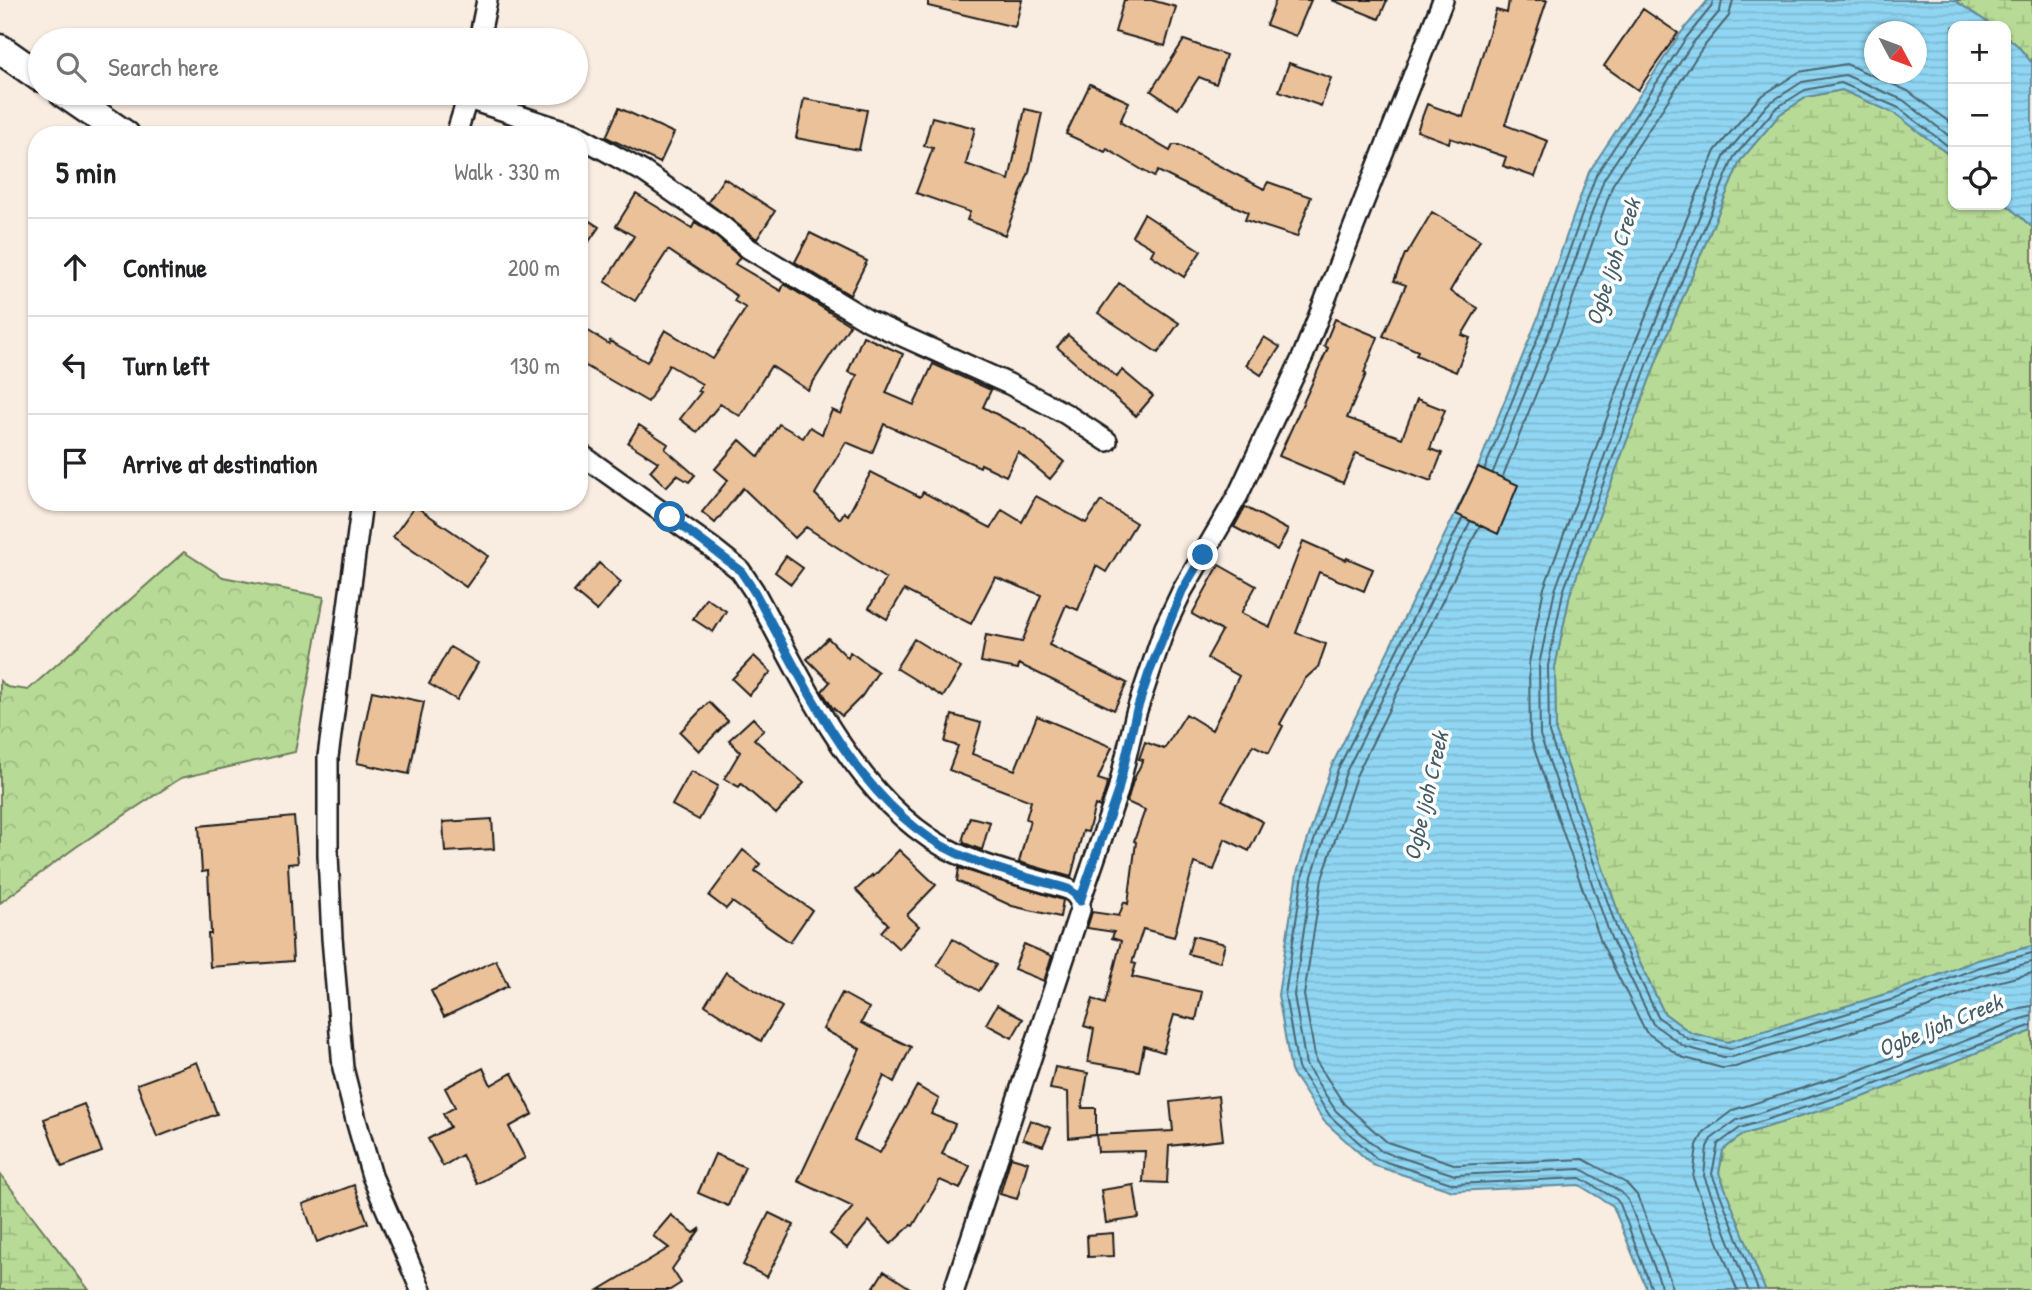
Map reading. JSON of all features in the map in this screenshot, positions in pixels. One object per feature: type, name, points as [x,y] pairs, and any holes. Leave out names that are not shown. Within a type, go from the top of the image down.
[{"type":"street","points":[[481,28],[487,0]]},
{"type":"street","points":[[954,1290],[1118,791],[1136,713],[1165,627],[1182,591],[1238,495],[1303,356],[1443,0]]},
{"type":"street","points":[[0,49],[28,69]]},
{"type":"street","points":[[81,105],[112,126]]},
{"type":"street","points":[[459,126],[466,105]]},
{"type":"street","points":[[494,105],[553,126]]},
{"type":"street","points":[[588,141],[644,172],[722,226],[748,248],[869,321],[1009,384],[1066,414],[1107,441]]},
{"type":"street","points":[[588,460],[740,570],[829,725],[855,764],[876,790],[915,826],[956,853],[1068,889],[1080,901]]},
{"type":"street","points":[[361,511],[328,757],[328,856],[332,938],[343,1068],[372,1176],[421,1290]]},
{"type":"green space","points":[[1954,0],[2032,0],[2032,63],[2011,40],[2011,21],[1986,21]]},
{"type":"green space","points":[[1842,90],[1896,114],[1948,154],[1948,210],[2011,208],[2032,227],[2032,946],[1978,960],[1899,990],[1728,1042],[1691,1033],[1664,1013],[1625,932],[1556,732],[1555,667],[1570,594],[1659,354],[1740,161],[1780,114],[1807,97]]},
{"type":"green space","points":[[184,552],[223,577],[324,597],[295,752],[181,778],[76,847],[0,903],[0,681],[7,687],[28,690]]},
{"type":"green space","points":[[2032,1031],[2032,1290],[1765,1290],[1719,1173],[1723,1150],[1742,1135],[1863,1097]]},
{"type":"green space","points":[[0,1174],[89,1290],[0,1290]]},
{"type":"water","name":"Ogbe Ijoh Creek","points":[[1708,0],[1954,0],[1986,21],[1948,21],[1948,154],[1896,114],[1842,90],[1807,97],[1780,114],[1740,161],[1659,354],[1570,594],[1555,667],[1556,732],[1625,932],[1664,1013],[1691,1033],[1728,1042],[1899,990],[1978,960],[2032,946],[2032,1031],[1863,1097],[1742,1135],[1723,1150],[1719,1173],[1765,1290],[1647,1290],[1613,1206],[1579,1185],[1453,1191],[1373,1165],[1324,1121],[1291,1071],[1278,995],[1297,873],[1331,767],[1478,467],[1537,320],[1589,172],[1680,34]]},
{"type":"water","points":[[2011,40],[2032,63],[2032,227],[2011,208]]},
{"type":"building","points":[[928,0],[1022,0],[1015,27],[928,6]]},
{"type":"building","points":[[1124,0],[1151,0],[1176,7],[1165,46],[1115,32]]},
{"type":"building","points":[[1276,0],[1311,0],[1296,36],[1266,25]]},
{"type":"building","points":[[1332,0],[1387,0],[1379,19]]},
{"type":"building","points":[[1509,0],[1547,0],[1505,125],[1548,141],[1535,177],[1503,166],[1506,157],[1450,138],[1449,143],[1417,131],[1427,104],[1463,117],[1496,10],[1507,13]]},
{"type":"building","points":[[1643,9],[1678,33],[1638,90],[1604,66]]},
{"type":"building","points":[[1184,40],[1226,55],[1216,84],[1199,77],[1178,109],[1151,91]]},
{"type":"building","points":[[1289,63],[1331,78],[1321,106],[1279,91]]},
{"type":"building","points":[[1090,84],[1129,102],[1120,122],[1170,151],[1173,145],[1179,145],[1264,189],[1268,182],[1311,197],[1297,237],[1245,220],[1248,212],[1158,171],[1154,177],[1107,149],[1105,152],[1066,134]]},
{"type":"building","points":[[804,99],[867,110],[859,150],[796,138]]},
{"type":"building","points":[[619,108],[674,133],[660,163],[606,137]]},
{"type":"building","points":[[1025,109],[1042,113],[1029,172],[1005,235],[967,220],[970,212],[916,193],[933,148],[924,146],[932,117],[975,128],[966,164],[1009,180]]},
{"type":"building","points":[[724,178],[775,211],[757,239],[708,202]]},
{"type":"building","points":[[636,194],[692,228],[695,222],[715,236],[740,257],[735,264],[781,291],[784,284],[850,325],[808,390],[771,366],[740,416],[720,404],[697,432],[680,419],[701,392],[698,391],[702,384],[669,365],[648,402],[588,367],[588,331],[647,362],[665,330],[713,359],[746,308],[734,301],[737,296],[668,250],[635,301],[605,282],[634,236],[616,226]]},
{"type":"building","points":[[1432,212],[1480,240],[1450,291],[1478,308],[1462,335],[1470,338],[1456,372],[1416,355],[1418,351],[1383,336],[1406,285],[1394,281],[1405,254]]},
{"type":"building","points":[[1144,214],[1201,251],[1184,277],[1151,255],[1154,249],[1132,236]]},
{"type":"building","points":[[588,220],[599,227],[588,243]]},
{"type":"building","points":[[810,233],[867,261],[850,295],[795,262]]},
{"type":"building","points":[[1119,283],[1179,323],[1158,353],[1098,313]]},
{"type":"building","points":[[1335,319],[1378,337],[1347,418],[1402,438],[1417,399],[1445,410],[1430,449],[1442,453],[1431,481],[1356,453],[1343,483],[1279,456],[1328,348],[1324,346]]},
{"type":"building","points":[[1068,335],[1117,377],[1122,370],[1153,396],[1136,416],[1057,347]]},
{"type":"building","points":[[863,336],[903,354],[886,393],[914,405],[933,364],[991,390],[983,407],[1026,430],[1064,462],[1050,479],[1018,452],[1006,476],[884,424],[872,453],[846,442],[815,494],[840,519],[844,512],[848,515],[871,472],[920,497],[923,492],[991,528],[1002,510],[1022,522],[1036,496],[1086,523],[1101,501],[1136,523],[1106,572],[1096,566],[1078,610],[1066,605],[1049,645],[1127,683],[1114,710],[1019,664],[1018,669],[981,662],[986,635],[1022,642],[1041,595],[995,577],[971,624],[904,590],[887,619],[869,608],[886,579],[806,527],[795,538],[743,488],[715,523],[702,512],[728,480],[715,469],[740,440],[759,457],[779,424],[803,438],[810,427],[822,434],[832,410],[841,414],[857,375],[848,372]]},
{"type":"building","points":[[1264,337],[1280,347],[1261,375],[1246,365]]},
{"type":"building","points":[[639,425],[668,444],[665,449],[695,475],[689,482],[677,475],[666,487],[650,471],[658,462],[628,443]]},
{"type":"building","points":[[1478,467],[1518,485],[1498,534],[1456,514]]},
{"type":"building","points":[[1245,507],[1288,530],[1277,550],[1234,527]]},
{"type":"building","points":[[411,511],[422,511],[488,556],[466,587],[393,537]]},
{"type":"building","points":[[1303,541],[1373,569],[1364,591],[1319,572],[1296,633],[1326,644],[1318,667],[1305,679],[1280,724],[1283,726],[1269,753],[1253,745],[1222,800],[1263,822],[1249,851],[1225,839],[1214,870],[1194,863],[1174,937],[1143,929],[1132,963],[1136,964],[1132,977],[1202,992],[1196,1020],[1174,1015],[1163,1052],[1144,1046],[1139,1071],[1088,1062],[1094,1029],[1084,1026],[1093,999],[1105,1004],[1121,941],[1112,938],[1114,932],[1087,928],[1092,912],[1119,916],[1124,902],[1128,904],[1134,841],[1145,810],[1127,802],[1143,760],[1139,759],[1145,742],[1164,749],[1186,714],[1212,730],[1239,676],[1207,658],[1222,631],[1192,614],[1219,565],[1256,586],[1241,613],[1270,627]]},
{"type":"building","points":[[786,556],[803,568],[791,584],[775,572]]},
{"type":"building","points":[[599,563],[621,582],[597,611],[574,592]]},
{"type":"building","points":[[706,598],[726,611],[713,632],[693,619]]},
{"type":"building","points":[[828,638],[848,658],[850,652],[878,672],[862,696],[842,716],[832,707],[822,691],[830,682],[807,659]]},
{"type":"building","points":[[914,639],[961,668],[943,697],[896,668]]},
{"type":"building","points":[[450,647],[478,663],[457,700],[429,684]]},
{"type":"building","points":[[754,656],[771,672],[749,695],[732,679]]},
{"type":"building","points":[[372,691],[424,702],[409,774],[357,763]]},
{"type":"building","points":[[709,702],[728,721],[699,751],[680,732]]},
{"type":"building","points":[[952,715],[981,723],[972,754],[1015,770],[1037,716],[1112,747],[1098,779],[1107,782],[1106,788],[1100,807],[1095,805],[1088,832],[1083,831],[1071,877],[1019,862],[1030,820],[1026,819],[1031,801],[949,770],[958,746],[945,742]]},
{"type":"building","points":[[753,718],[764,730],[754,739],[804,783],[776,814],[741,784],[739,787],[724,779],[740,752],[729,740]]},
{"type":"building","points":[[691,771],[718,786],[699,820],[672,805]]},
{"type":"building","points":[[294,817],[298,863],[288,864],[293,961],[210,967],[208,871],[202,872],[199,826]]},
{"type":"building","points":[[970,817],[990,822],[982,850],[964,843]]},
{"type":"building","points":[[492,819],[494,849],[445,852],[443,822]]},
{"type":"building","points":[[743,850],[760,864],[755,871],[812,910],[790,942],[732,902],[726,909],[709,896]]},
{"type":"building","points":[[899,850],[936,885],[907,915],[919,926],[899,949],[881,932],[888,924],[856,890]]},
{"type":"building","points":[[959,868],[1063,900],[1060,917],[1012,906],[957,881]]},
{"type":"building","points":[[1193,936],[1225,944],[1220,962],[1188,954]]},
{"type":"building","points":[[953,939],[996,965],[979,991],[937,965]]},
{"type":"building","points":[[1024,944],[1052,956],[1044,981],[1014,969]]},
{"type":"building","points":[[496,960],[508,986],[444,1017],[431,991]]},
{"type":"building","points":[[726,972],[782,1007],[761,1041],[705,1005]]},
{"type":"building","points":[[842,993],[869,1008],[861,1023],[911,1047],[894,1082],[884,1076],[854,1140],[880,1153],[917,1086],[939,1099],[931,1114],[955,1124],[942,1154],[970,1166],[960,1189],[940,1180],[913,1226],[891,1244],[869,1221],[847,1248],[830,1234],[853,1207],[798,1181],[860,1049],[823,1029]]},
{"type":"building","points":[[997,1005],[1023,1019],[1012,1038],[986,1024]]},
{"type":"building","points":[[197,1062],[217,1114],[157,1137],[137,1084]]},
{"type":"building","points":[[1055,1067],[1088,1073],[1082,1108],[1096,1108],[1096,1135],[1069,1138],[1068,1092],[1050,1089]]},
{"type":"building","points":[[483,1068],[491,1085],[512,1073],[533,1114],[509,1127],[525,1158],[477,1184],[462,1155],[443,1166],[428,1139],[450,1127],[443,1114],[455,1107],[445,1088]]},
{"type":"building","points":[[1218,1096],[1223,1140],[1169,1146],[1167,1183],[1143,1182],[1145,1151],[1098,1152],[1096,1135],[1173,1131],[1170,1102]]},
{"type":"building","points":[[84,1104],[102,1152],[62,1167],[44,1119]]},
{"type":"building","points":[[1030,1120],[1051,1128],[1043,1146],[1023,1139]]},
{"type":"building","points":[[715,1154],[745,1167],[728,1206],[698,1193]]},
{"type":"building","points":[[1011,1157],[1028,1162],[1017,1199],[1000,1194]]},
{"type":"building","points":[[354,1185],[368,1223],[317,1242],[303,1204]]},
{"type":"building","points":[[1134,1185],[1139,1218],[1106,1223],[1101,1190]]},
{"type":"building","points":[[769,1213],[794,1225],[767,1277],[743,1265]]},
{"type":"building","points":[[671,1215],[694,1233],[701,1228],[672,1269],[681,1283],[670,1290],[599,1290],[669,1248],[653,1236]]},
{"type":"building","points":[[1113,1233],[1114,1256],[1088,1257],[1087,1235]]},
{"type":"building","points":[[884,1271],[913,1290],[872,1290]]},
{"type":"route","points":[[670,517],[740,570],[829,725],[876,790],[915,826],[956,853],[1068,889],[1080,901],[1118,791],[1136,713],[1165,627],[1203,555]]}]
